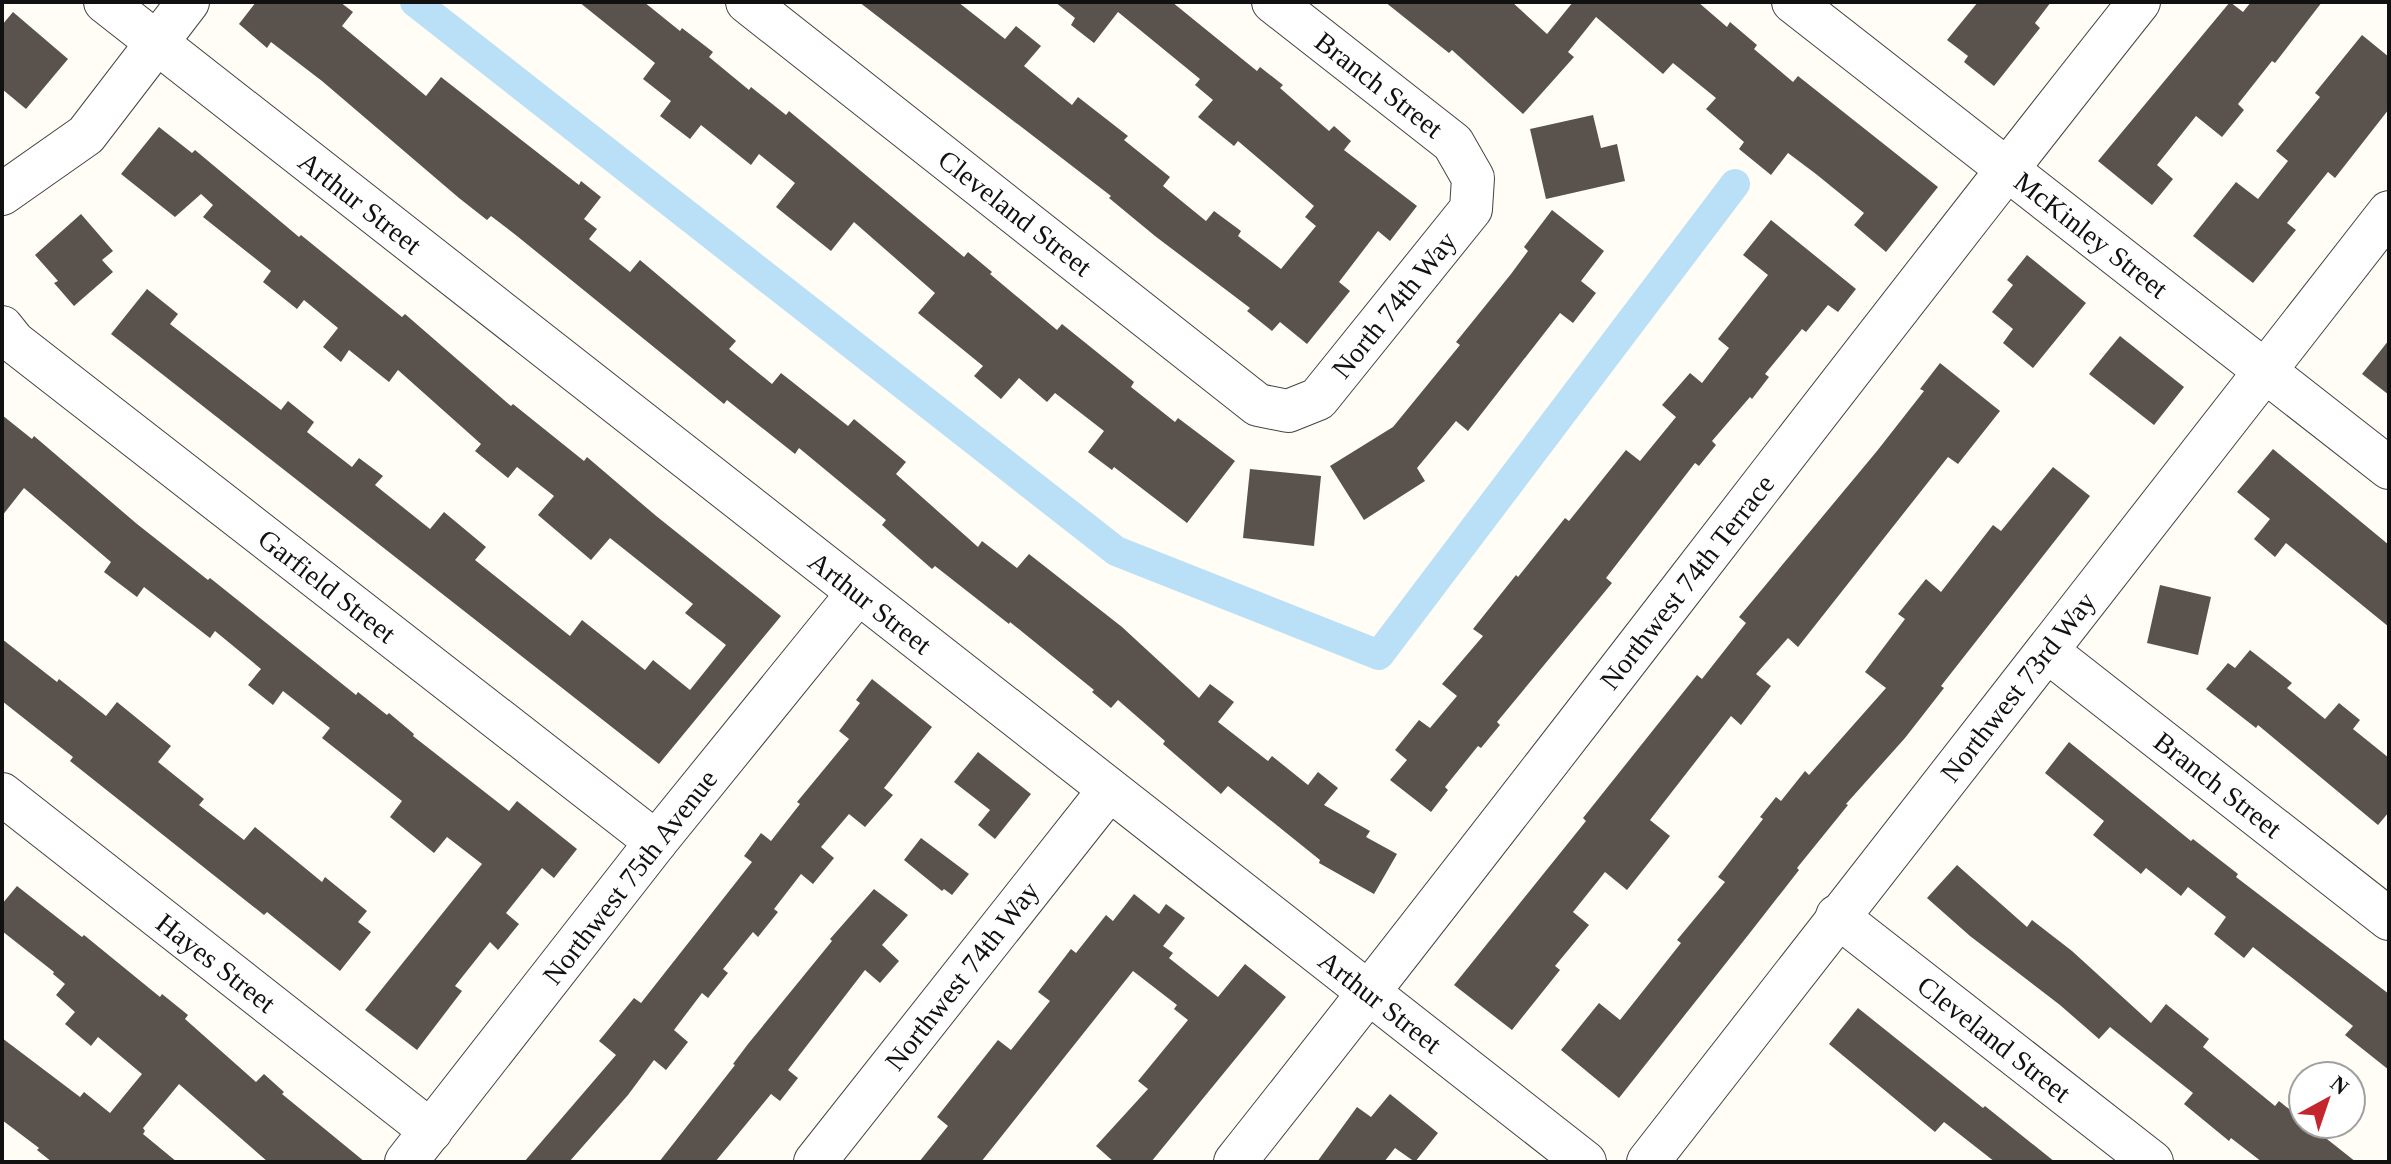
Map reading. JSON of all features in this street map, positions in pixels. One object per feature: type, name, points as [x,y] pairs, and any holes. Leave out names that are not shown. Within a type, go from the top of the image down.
[{"type":"street","name":"Arthur Street","points":[[105,2],[1585,1162]]},
{"type":"street","points":[[2,194],[86,135],[188,2]]},
{"type":"street","name":"Cleveland Street","points":[[747,2],[1258,405],[1288,411]]},
{"type":"street","name":"Branch Street","points":[[1273,2],[1453,143],[1473,178]]},
{"type":"street","name":"McKinley Street","points":[[1793,2],[2389,468]]},
{"type":"street","name":"Northwest 74th Terrace","points":[[1235,1162],[2139,2]]},
{"type":"street","name":"North 74th Way","points":[[1288,411],[1318,399],[1471,209],[1473,178]]},
{"type":"street","name":"Northwest 73rd Way","points":[[1648,1162],[2389,212]]},
{"type":"street","name":"Garfield Street","points":[[2,327],[14,342],[656,842]]},
{"type":"street","name":"Northwest 75th Avenue","points":[[418,1147],[656,842],[857,594]]},
{"type":"street","name":"Branch Street","points":[[2047,651],[2389,919]]},
{"type":"street","name":"Northwest 74th Way","points":[[815,1162],[1109,790]]},
{"type":"street","name":"Hayes Street","points":[[2,794],[418,1147]]},
{"type":"street","name":"Cleveland Street","points":[[1837,916],[2152,1162]]},
{"type":"building","points":[[256,2],[340,2],[353,12],[342,26],[426,96],[441,77],[579,185],[581,181],[601,197],[584,219],[597,229],[589,239],[630,272],[640,260],[736,341],[729,349],[772,384],[781,373],[848,426],[854,419],[906,462],[896,474],[978,547],[982,541],[1017,568],[1029,554],[1122,627],[1199,698],[1210,684],[1234,702],[1218,722],[1268,761],[1272,756],[1308,785],[1318,772],[1338,788],[1324,805],[1370,831],[1366,837],[1397,854],[1374,894],[1319,863],[1320,860],[1228,786],[1221,794],[1118,700],[1111,708],[1092,692],[1094,690],[1010,622],[935,566],[932,569],[882,525],[886,520],[799,448],[795,454],[727,400],[724,404],[517,236],[491,216],[487,220],[459,198],[322,81],[271,42],[267,48],[239,24]]},
{"type":"building","points":[[579,2],[644,2],[680,31],[682,28],[713,52],[709,57],[749,90],[751,87],[786,115],[789,111],[964,257],[968,252],[1057,330],[1062,324],[1134,382],[1131,387],[1175,422],[1178,418],[1235,461],[1187,523],[1114,467],[1112,470],[1088,452],[1104,431],[1055,393],[1047,402],[1019,378],[1001,399],[974,376],[983,366],[918,313],[935,293],[854,222],[831,251],[776,207],[795,183],[759,154],[751,165],[701,125],[690,139],[660,116],[671,101],[643,79],[655,63]]},
{"type":"building","points":[[859,2],[958,2],[1005,39],[1016,26],[1041,46],[1024,66],[1072,105],[1078,97],[1128,136],[1124,140],[1170,177],[1163,186],[1206,221],[1214,211],[1241,231],[1238,236],[1281,269],[1316,226],[1305,217],[1314,206],[1238,141],[1234,146],[1198,117],[1213,100],[1195,85],[1200,79],[1118,12],[1094,43],[1071,25],[1075,18],[1055,2],[1172,2],[1257,71],[1260,67],[1283,85],[1280,88],[1329,131],[1334,126],[1351,141],[1344,150],[1417,206],[1390,241],[1378,231],[1339,282],[1350,291],[1307,344],[1280,322],[1272,331],[1247,311],[1250,308],[1155,236],[1109,198],[1111,196]]},
{"type":"building","points":[[1385,2],[1512,2],[1547,34],[1573,2],[1698,2],[1727,27],[1730,22],[1757,45],[1754,49],[1793,82],[1798,76],[1938,187],[1886,252],[1854,225],[1864,213],[1816,174],[1788,153],[1771,175],[1739,149],[1744,142],[1706,109],[1716,98],[1673,63],[1663,74],[1596,17],[1568,52],[1574,57],[1523,114],[1452,50],[1449,53]]},
{"type":"building","points":[[1978,2],[2051,2],[2035,23],[2040,28],[1994,86],[1964,62],[1968,56],[1947,40]]},
{"type":"building","points":[[2230,2],[2243,12],[2251,2],[2322,2],[2275,63],[2272,61],[2238,104],[2244,110],[2222,137],[2196,116],[2157,165],[2173,179],[2152,205],[2098,161]]},
{"type":"building","points":[[13,12],[68,59],[26,109],[2,89],[2,25]]},
{"type":"building","points":[[2362,35],[2389,57],[2389,109],[2335,178],[2328,172],[2287,223],[2296,230],[2253,283],[2193,236],[2236,182],[2258,199],[2288,161],[2276,151],[2320,97],[2315,93]]},
{"type":"building","points":[[1593,115],[1601,148],[1617,144],[1625,181],[1546,199],[1530,129]]},
{"type":"building","points":[[159,127],[192,153],[195,150],[299,237],[301,235],[402,317],[405,314],[511,406],[513,404],[584,461],[587,457],[781,616],[659,764],[111,334],[147,289],[178,314],[170,324],[281,410],[288,401],[314,422],[307,432],[352,467],[359,458],[383,476],[375,485],[430,529],[444,512],[486,547],[475,560],[570,636],[582,620],[645,670],[653,660],[690,690],[726,645],[685,613],[693,604],[610,538],[591,560],[538,515],[554,496],[517,467],[508,478],[475,451],[481,444],[398,370],[389,382],[349,350],[341,362],[323,347],[338,328],[304,300],[297,309],[263,282],[271,271],[203,217],[213,205],[201,194],[175,217],[121,174]]},
{"type":"building","points":[[1552,210],[1604,251],[1581,281],[1596,293],[1573,323],[1560,313],[1468,431],[1456,421],[1417,468],[1425,481],[1364,520],[1330,466],[1393,427],[1460,345],[1456,342],[1528,251],[1524,247]]},
{"type":"building","points":[[81,214],[113,251],[102,260],[113,272],[74,306],[54,283],[58,281],[35,255]]},
{"type":"building","points":[[1771,220],[1856,289],[1838,312],[1828,305],[1806,332],[1802,329],[1765,374],[1769,377],[1752,399],[1750,397],[1712,441],[1716,445],[1699,466],[1695,463],[1606,578],[1612,583],[1497,722],[1500,725],[1481,748],[1478,746],[1445,787],[1448,790],[1431,812],[1390,780],[1407,760],[1395,750],[1419,720],[1430,728],[1457,696],[1442,684],[1483,636],[1473,629],[1516,575],[1518,577],[1565,518],[1569,521],[1626,450],[1640,461],[1676,417],[1662,405],[1690,373],[1702,383],[1729,348],[1718,339],[1768,275],[1743,255]]},
{"type":"building","points":[[2027,255],[2086,303],[2033,368],[2003,343],[2013,329],[1992,312],[2013,285],[2007,280]]},
{"type":"building","points":[[2120,336],[2184,387],[2154,425],[2089,374]]},
{"type":"building","points":[[2389,340],[2389,395],[2362,374]]},
{"type":"building","points":[[1940,363],[2000,411],[1958,464],[1948,457],[1798,647],[1788,638],[1756,674],[1771,686],[1741,725],[1731,716],[1650,820],[1670,836],[1627,890],[1605,872],[1573,912],[1589,925],[1555,966],[1560,970],[1512,1030],[1454,985],[1586,821],[1583,818],[1697,675],[1702,679],[1746,623],[1739,617],[1877,451],[1924,391],[1920,389]]},
{"type":"building","points":[[2,415],[32,439],[34,436],[137,524],[356,695],[358,692],[387,715],[389,713],[413,736],[509,811],[517,801],[577,849],[554,878],[542,868],[506,913],[519,924],[498,950],[490,942],[455,986],[462,991],[417,1050],[365,1010],[482,864],[447,837],[434,853],[390,817],[402,801],[322,738],[330,728],[283,691],[273,705],[248,685],[261,669],[215,631],[210,638],[144,587],[137,597],[104,572],[111,562],[24,488],[2,516]]},
{"type":"building","points":[[2273,449],[2389,545],[2389,627],[2286,543],[2275,557],[2254,539],[2270,519],[2237,492]]},
{"type":"building","points":[[2053,467],[2090,496],[1941,686],[1944,688],[1905,738],[1846,804],[1797,868],[1799,870],[1619,1098],[1561,1050],[1599,1003],[1620,1020],[1681,943],[1677,940],[1725,882],[1718,877],[1776,797],[1781,801],[1805,771],[1809,775],[1886,688],[1865,672],[1905,619],[1898,614],[1926,579],[1941,592],[1993,525],[2001,531]]},
{"type":"building","points":[[1250,469],[1321,476],[1314,546],[1243,538]]},
{"type":"building","points":[[2160,585],[2211,597],[2198,655],[2147,643]]},
{"type":"building","points":[[2,639],[106,716],[117,702],[171,746],[158,762],[204,799],[199,805],[244,840],[255,827],[322,882],[325,877],[367,911],[358,922],[371,932],[340,971],[267,912],[264,915],[70,761],[73,757],[2,701]]},
{"type":"building","points":[[2250,650],[2292,683],[2287,688],[2325,719],[2339,703],[2360,720],[2353,729],[2389,758],[2389,812],[2378,825],[2258,725],[2256,728],[2206,689],[2228,663],[2235,668]]},
{"type":"building","points":[[872,679],[932,727],[884,788],[893,795],[865,827],[849,814],[821,847],[834,858],[813,884],[801,874],[774,909],[778,912],[758,937],[753,932],[723,969],[728,973],[708,998],[702,993],[674,1030],[688,1042],[666,1070],[654,1060],[628,1095],[569,1162],[524,1162],[616,1055],[599,1041],[634,998],[641,1003],[752,862],[744,856],[761,833],[771,841],[800,804],[797,802],[849,739],[839,731],[860,703],[856,700]]},
{"type":"building","points":[[2069,742],[2191,841],[2193,839],[2238,874],[2236,877],[2389,994],[2389,1070],[2345,1035],[2353,1026],[2253,947],[2244,958],[2214,934],[2226,917],[2188,887],[2181,896],[2146,868],[2141,874],[2093,835],[2104,821],[2045,773]]},
{"type":"building","points":[[978,752],[1031,794],[995,839],[978,825],[990,810],[954,782]]},
{"type":"building","points":[[921,838],[969,874],[952,895],[944,889],[942,891],[904,860]]},
{"type":"building","points":[[1957,865],[2027,927],[2032,920],[2072,951],[2151,1023],[2166,1004],[2209,1039],[2203,1047],[2275,1106],[2279,1101],[2287,1107],[2287,1140],[2328,1140],[2356,1162],[2262,1162],[2231,1138],[2229,1141],[2184,1104],[2193,1093],[2110,1027],[2099,1039],[1927,898]]},
{"type":"building","points":[[17,886],[160,997],[162,994],[188,1015],[185,1019],[256,1082],[264,1074],[284,1092],[282,1094],[365,1162],[268,1162],[179,1084],[143,1128],[143,1134],[177,1162],[52,1162],[2,1120],[2,1038],[80,1097],[84,1092],[110,1113],[142,1074],[98,1037],[91,1046],[65,1024],[75,1012],[56,995],[65,984],[2,931],[2,904]]},
{"type":"building","points":[[874,889],[908,915],[882,945],[899,961],[880,983],[865,970],[788,1070],[798,1078],[780,1101],[771,1094],[715,1162],[659,1162],[748,1044],[832,941],[830,939]]},
{"type":"building","points":[[1134,894],[1159,914],[1166,904],[1185,918],[1163,946],[1173,953],[1169,958],[1218,997],[1245,964],[1286,997],[1151,1162],[1114,1162],[1096,1146],[1148,1089],[1138,1081],[1188,1020],[1174,1009],[1177,1005],[1133,971],[981,1162],[919,1162],[948,1126],[937,1117],[998,1040],[1011,1050],[1050,1001],[1038,992],[1071,949],[1076,953],[1106,915],[1113,921]]},
{"type":"building","points":[[1858,1008],[2055,1162],[1995,1162],[1944,1122],[1935,1132],[1829,1044]]},
{"type":"building","points":[[1390,1094],[1438,1133],[1415,1162],[1395,1148],[1384,1162],[1317,1162],[1357,1107],[1371,1117]]},
{"type":"waterway","points":[[415,2],[1116,551],[1379,655],[1735,184]]}]
